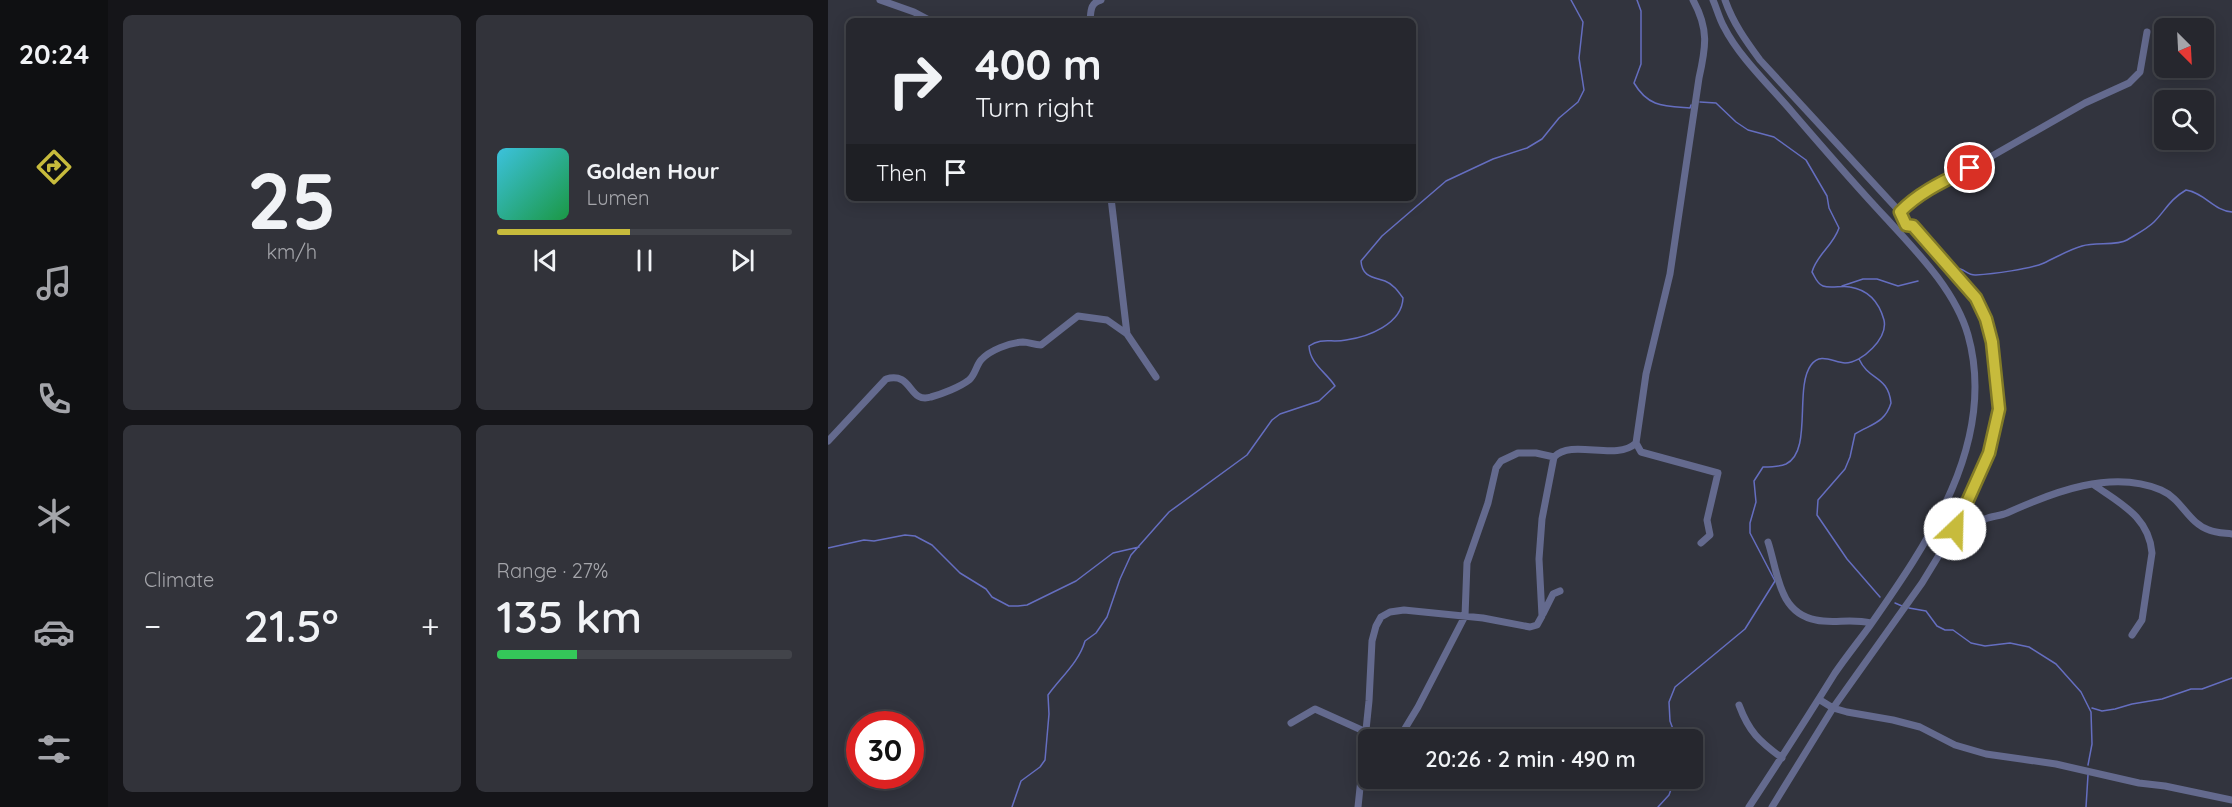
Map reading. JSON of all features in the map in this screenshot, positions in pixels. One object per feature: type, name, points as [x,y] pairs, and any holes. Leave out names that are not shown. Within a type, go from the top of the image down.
[{"type":"street","points":[[880,0],[925,18]]},
{"type":"street","points":[[1090,18],[1093,4],[1101,0]]},
{"type":"street","points":[[1693,0],[1705,28],[1706,52],[1699,78],[1670,274],[1646,374],[1636,443],[1641,452],[1718,473],[1707,520],[1710,535],[1701,543]]},
{"type":"street","points":[[1713,0],[1724,28],[1746,59],[1945,288],[1967,333],[1975,386],[1972,416],[1959,474],[1919,551],[1749,807]]},
{"type":"street","points":[[1725,0],[1743,37],[1760,60],[1900,212],[1906,225]]},
{"type":"street","points":[[1900,212],[1911,201],[1941,183],[2085,103],[2129,83],[2140,72],[2147,32]]},
{"type":"street","points":[[1111,201],[1127,334]]},
{"type":"street","points":[[1772,807],[1833,708],[1909,602],[1955,529],[1989,453],[1999,409],[1992,342],[1986,319],[1972,293],[1913,226],[1906,225],[1898,232]]},
{"type":"street","points":[[828,441],[886,379],[895,376],[903,379],[917,396],[932,397],[968,381],[980,361],[995,350],[1022,342],[1041,345],[1078,316],[1107,320],[1127,334],[1156,377]]},
{"type":"street","points":[[1405,729],[1465,616],[1467,563],[1488,503],[1496,468],[1501,461],[1518,453],[1536,453],[1554,457],[1565,450],[1626,450],[1636,443]]},
{"type":"street","points":[[1542,616],[1540,545],[1542,519],[1554,457]]},
{"type":"street","points":[[1955,529],[2006,513],[2037,499],[2114,481],[2146,484],[2171,495],[2201,526],[2210,531],[2232,534]]},
{"type":"street","points":[[2094,485],[2141,520],[2152,544],[2142,620],[2133,635]]},
{"type":"street","points":[[1768,542],[1783,596],[1792,609],[1816,620],[1858,620],[1871,623]]},
{"type":"street","points":[[1366,729],[1372,641],[1381,617],[1390,612],[1404,610],[1465,616],[1530,627],[1537,625],[1553,594],[1560,591]]},
{"type":"street","points":[[1820,700],[1833,708],[1920,727],[1955,746],[1986,754],[2055,764],[2139,783],[2232,800]]},
{"type":"street","points":[[1739,705],[1750,730],[1782,758]]},
{"type":"street","points":[[1291,723],[1315,709],[1359,729]]},
{"type":"street","points":[[1358,807],[1361,789]]},
{"type":"waterway","points":[[1012,807],[1021,781],[1040,767],[1045,760],[1049,714],[1048,695],[1074,663],[1085,641],[1096,633],[1107,617],[1131,555],[1169,512],[1247,455],[1272,420],[1280,414],[1319,401],[1335,386],[1315,363],[1309,346],[1318,342],[1341,341],[1364,336],[1382,328],[1397,315],[1403,298],[1390,284],[1366,273],[1361,261],[1382,236],[1446,181],[1493,159],[1527,148],[1542,139],[1559,118],[1578,102],[1584,90],[1579,58],[1583,22],[1571,0]]},
{"type":"waterway","points":[[1637,0],[1641,11],[1641,64],[1634,83],[1645,97],[1658,104],[1690,108],[1691,105]]},
{"type":"waterway","points":[[1673,729],[1669,702],[1675,687],[1745,629],[1775,581],[1750,533],[1750,523],[1756,502],[1754,481],[1763,467],[1783,465],[1794,457],[1801,433],[1806,375],[1811,365],[1823,358],[1845,363],[1859,359],[1878,342],[1884,327],[1879,308],[1868,294],[1850,287],[1823,286],[1812,272],[1817,260],[1833,240],[1839,228],[1829,208],[1827,196],[1806,160],[1774,137],[1748,130],[1716,103],[1700,102]]},
{"type":"waterway","points":[[1956,268],[1973,275],[1992,274],[2038,265],[2082,246],[2123,242],[2151,225],[2172,201],[2186,190],[2199,195],[2220,209],[2232,212]]},
{"type":"waterway","points":[[1842,286],[1863,279],[1877,279],[1898,286],[1918,281]]},
{"type":"waterway","points":[[1859,359],[1863,366],[1886,387],[1891,403],[1881,419],[1855,434],[1845,469],[1818,500],[1817,515],[1847,559],[1880,597]]},
{"type":"waterway","points":[[828,548],[864,540],[915,536],[932,545],[960,573],[986,589],[992,597],[1009,606],[1018,606],[1027,605],[1076,581],[1113,553],[1139,547]]},
{"type":"waterway","points":[[1895,603],[1902,606]]},
{"type":"waterway","points":[[1909,608],[1926,611],[1937,626],[1945,630],[1953,630],[1971,643],[1985,646],[2010,643],[2029,647],[2056,664],[2081,692],[2091,712],[2092,744],[2088,765]]},
{"type":"waterway","points":[[2092,708],[2102,711],[2162,699],[2191,689],[2202,689],[2232,678]]},
{"type":"waterway","points":[[2086,807],[2088,775]]},
{"type":"waterway","points":[[1658,807],[1669,795],[1671,789]]},
{"type":"route","points":[[1955,529],[1994,438],[1999,394],[1992,342],[1986,319],[1976,298],[1913,226],[1906,225],[1900,212],[1911,201],[1970,168]]}]
